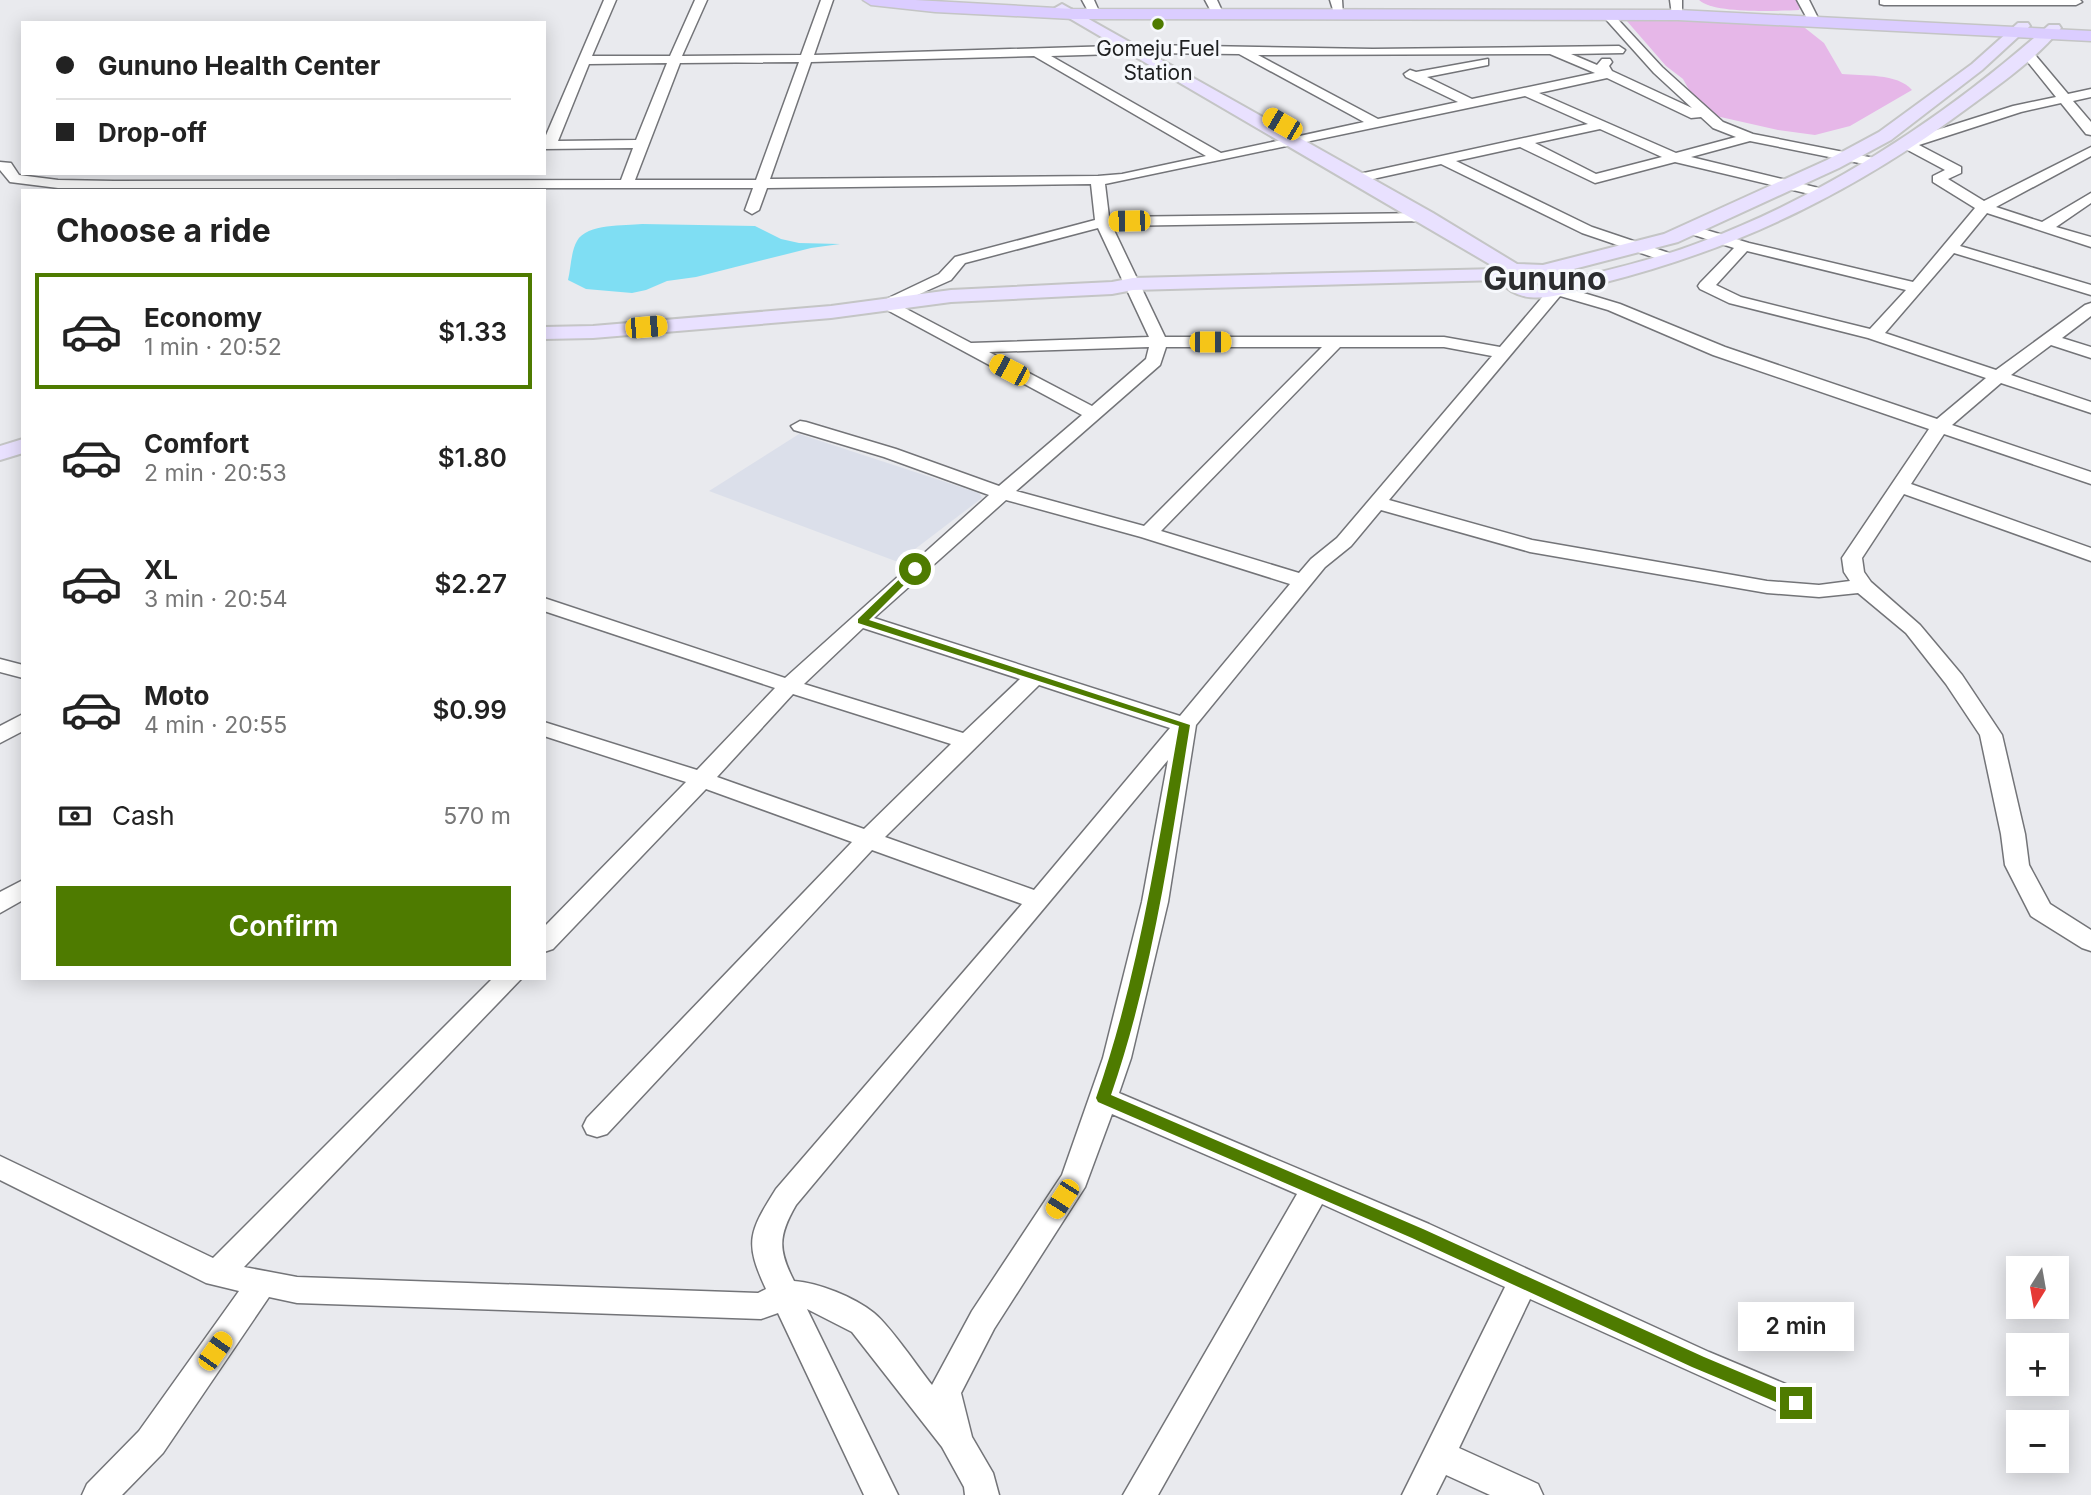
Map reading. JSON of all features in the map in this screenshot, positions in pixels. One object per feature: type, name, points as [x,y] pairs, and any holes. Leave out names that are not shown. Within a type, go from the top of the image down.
[{"type":"highway","points":[[871,0],[935,7],[1068,11],[1093,8],[1214,7],[1677,8],[1809,11],[1904,22],[2091,36]]},
{"type":"highway","points":[[915,0],[1068,11]]},
{"type":"highway","points":[[1338,7],[1608,15],[1677,8]]},
{"type":"highway","points":[[2051,31],[2091,30]]},
{"type":"main road","points":[[1093,8],[1140,49]]},
{"type":"main road","points":[[1068,11],[1367,176],[1541,269],[1564,278],[1566,283],[1560,289]]},
{"type":"main road","points":[[1515,279],[1541,269],[1671,238],[1847,156],[1885,136],[1978,67],[2021,29]]},
{"type":"main road","points":[[546,333],[593,332],[818,314],[951,296],[1127,288],[1515,279],[1560,289],[1726,239],[1822,193],[1907,144],[1962,106],[2027,54],[2051,31]]},
{"type":"main road","points":[[1367,176],[1515,279]]},
{"type":"main road","points":[[0,453],[21,447]]},
{"type":"street","points":[[610,0],[547,145],[643,144]]},
{"type":"street","points":[[626,184],[701,0]]},
{"type":"street","points":[[752,210],[827,0]]},
{"type":"street","points":[[1883,1],[2078,3]]},
{"type":"street","points":[[1883,1],[1904,22]]},
{"type":"street","points":[[1608,15],[1630,40],[1718,125]]},
{"type":"street","points":[[1608,74],[1602,66],[1630,40]]},
{"type":"street","points":[[585,60],[806,58],[1140,49],[1367,53],[1619,50]]},
{"type":"street","points":[[1241,50],[1373,122]]},
{"type":"street","points":[[1403,70],[1546,51],[1608,74],[1750,137],[1874,162]]},
{"type":"street","points":[[1035,52],[1218,157]]},
{"type":"street","points":[[1367,53],[1470,103]]},
{"type":"street","points":[[2027,54],[2089,128]]},
{"type":"street","points":[[0,166],[6,166],[15,179],[58,184],[626,184],[1098,180],[1122,178],[1373,122],[1608,74]]},
{"type":"street","points":[[1527,92],[1677,158],[1822,193]]},
{"type":"street","points":[[1907,144],[2018,109],[2091,93]]},
{"type":"street","points":[[2018,109],[2061,118],[2089,128]]},
{"type":"street","points":[[1367,176],[1600,125]]},
{"type":"street","points":[[1523,143],[1595,179],[1750,137]]},
{"type":"street","points":[[1907,144],[1956,170],[1938,179],[1984,207],[2091,242]]},
{"type":"street","points":[[1874,335],[1952,248],[1957,237],[1984,207],[2091,150]]},
{"type":"street","points":[[1443,160],[1587,230],[1670,258]]},
{"type":"street","points":[[546,941],[789,686],[1154,360],[1159,342],[1127,288],[1103,222],[1098,201],[1098,180]]},
{"type":"street","points":[[2044,228],[2091,197]]},
{"type":"street","points":[[884,304],[945,277],[960,260],[1103,222],[1427,217]]},
{"type":"street","points":[[1690,229],[1744,246],[1917,288]]},
{"type":"street","points":[[1744,246],[1706,286],[1735,300],[1874,335],[2091,408]]},
{"type":"street","points":[[1952,248],[2091,290]]},
{"type":"street","points":[[881,1495],[769,1262],[766,1242],[770,1223],[781,1205],[836,1136],[1039,901],[1310,572],[1344,542],[1377,503],[1495,351],[1526,302],[1515,279]]},
{"type":"street","points":[[1310,572],[1328,537],[1495,351],[1560,289],[1614,307],[1719,351],[2091,478]]},
{"type":"street","points":[[884,304],[1094,414]]},
{"type":"street","points":[[2091,308],[1998,377],[1940,426],[1852,558],[1854,572],[1863,586],[1913,629],[1954,680],[1991,735],[2017,864],[2040,911],[2091,942]]},
{"type":"street","points":[[2049,340],[2091,353]]},
{"type":"street","points":[[967,348],[1159,342],[1444,342],[1495,351]]},
{"type":"street","points":[[1148,533],[1336,342]]},
{"type":"street","points":[[800,426],[890,453],[1002,493],[1148,533],[1310,572]]},
{"type":"street","points":[[1899,486],[2091,555]]},
{"type":"street","points":[[1377,503],[1530,546],[1767,587],[1819,591],[1863,586]]},
{"type":"street","points":[[546,605],[789,686],[965,741]]},
{"type":"street","points":[[862,621],[1185,725]]},
{"type":"street","points":[[0,665],[21,671]]},
{"type":"street","points":[[597,1126],[868,839],[965,741],[1036,677]]},
{"type":"street","points":[[0,736],[21,721]]},
{"type":"street","points":[[956,1441],[945,1392],[983,1320],[1075,1179],[1116,1058],[1155,902],[1185,725]]},
{"type":"street","points":[[546,730],[701,779],[1039,901]]},
{"type":"street","points":[[0,904],[21,889]]},
{"type":"street","points":[[217,1274],[507,980]]},
{"type":"street","points":[[1103,1098],[1524,1280],[1698,1362],[1796,1403]]},
{"type":"street","points":[[0,1167],[217,1274],[297,1290],[761,1306],[786,1294],[806,1295],[829,1304],[863,1324],[956,1441],[981,1484],[982,1495]]},
{"type":"street","points":[[1140,1495],[1314,1191]]},
{"type":"street","points":[[1419,1495],[1524,1280]]},
{"type":"street","points":[[99,1495],[151,1442],[262,1283]]},
{"type":"street","points":[[1438,1455],[1526,1495]]},
{"type":"shaded area","points":[[1699,0],[1798,0],[1801,5],[1799,10],[1746,11],[1718,8]]},
{"type":"shaded area","points":[[1626,20],[1755,20],[1800,24],[1824,43],[1842,74],[1889,78],[1912,90],[1850,126],[1815,135],[1716,116],[1692,95],[1683,79],[1666,66]]},
{"type":"shaded area","points":[[799,434],[979,493],[982,498],[898,562],[709,491]]},
{"type":"water","points":[[642,224],[755,226],[781,239],[799,243],[840,244],[811,248],[696,277],[667,281],[632,293],[586,289],[568,280],[573,250],[582,235],[597,228]]},
{"type":"place","name":"Gomeju Fuel Station","points":[[1158,24]]},
{"type":"district","name":"Gununo","points":[[1545,278]]},
{"type":"route","points":[[915,569],[862,621],[1185,725],[1155,902],[1116,1058],[1103,1098],[1314,1191],[1418,1233],[1698,1362],[1796,1403]]}]
